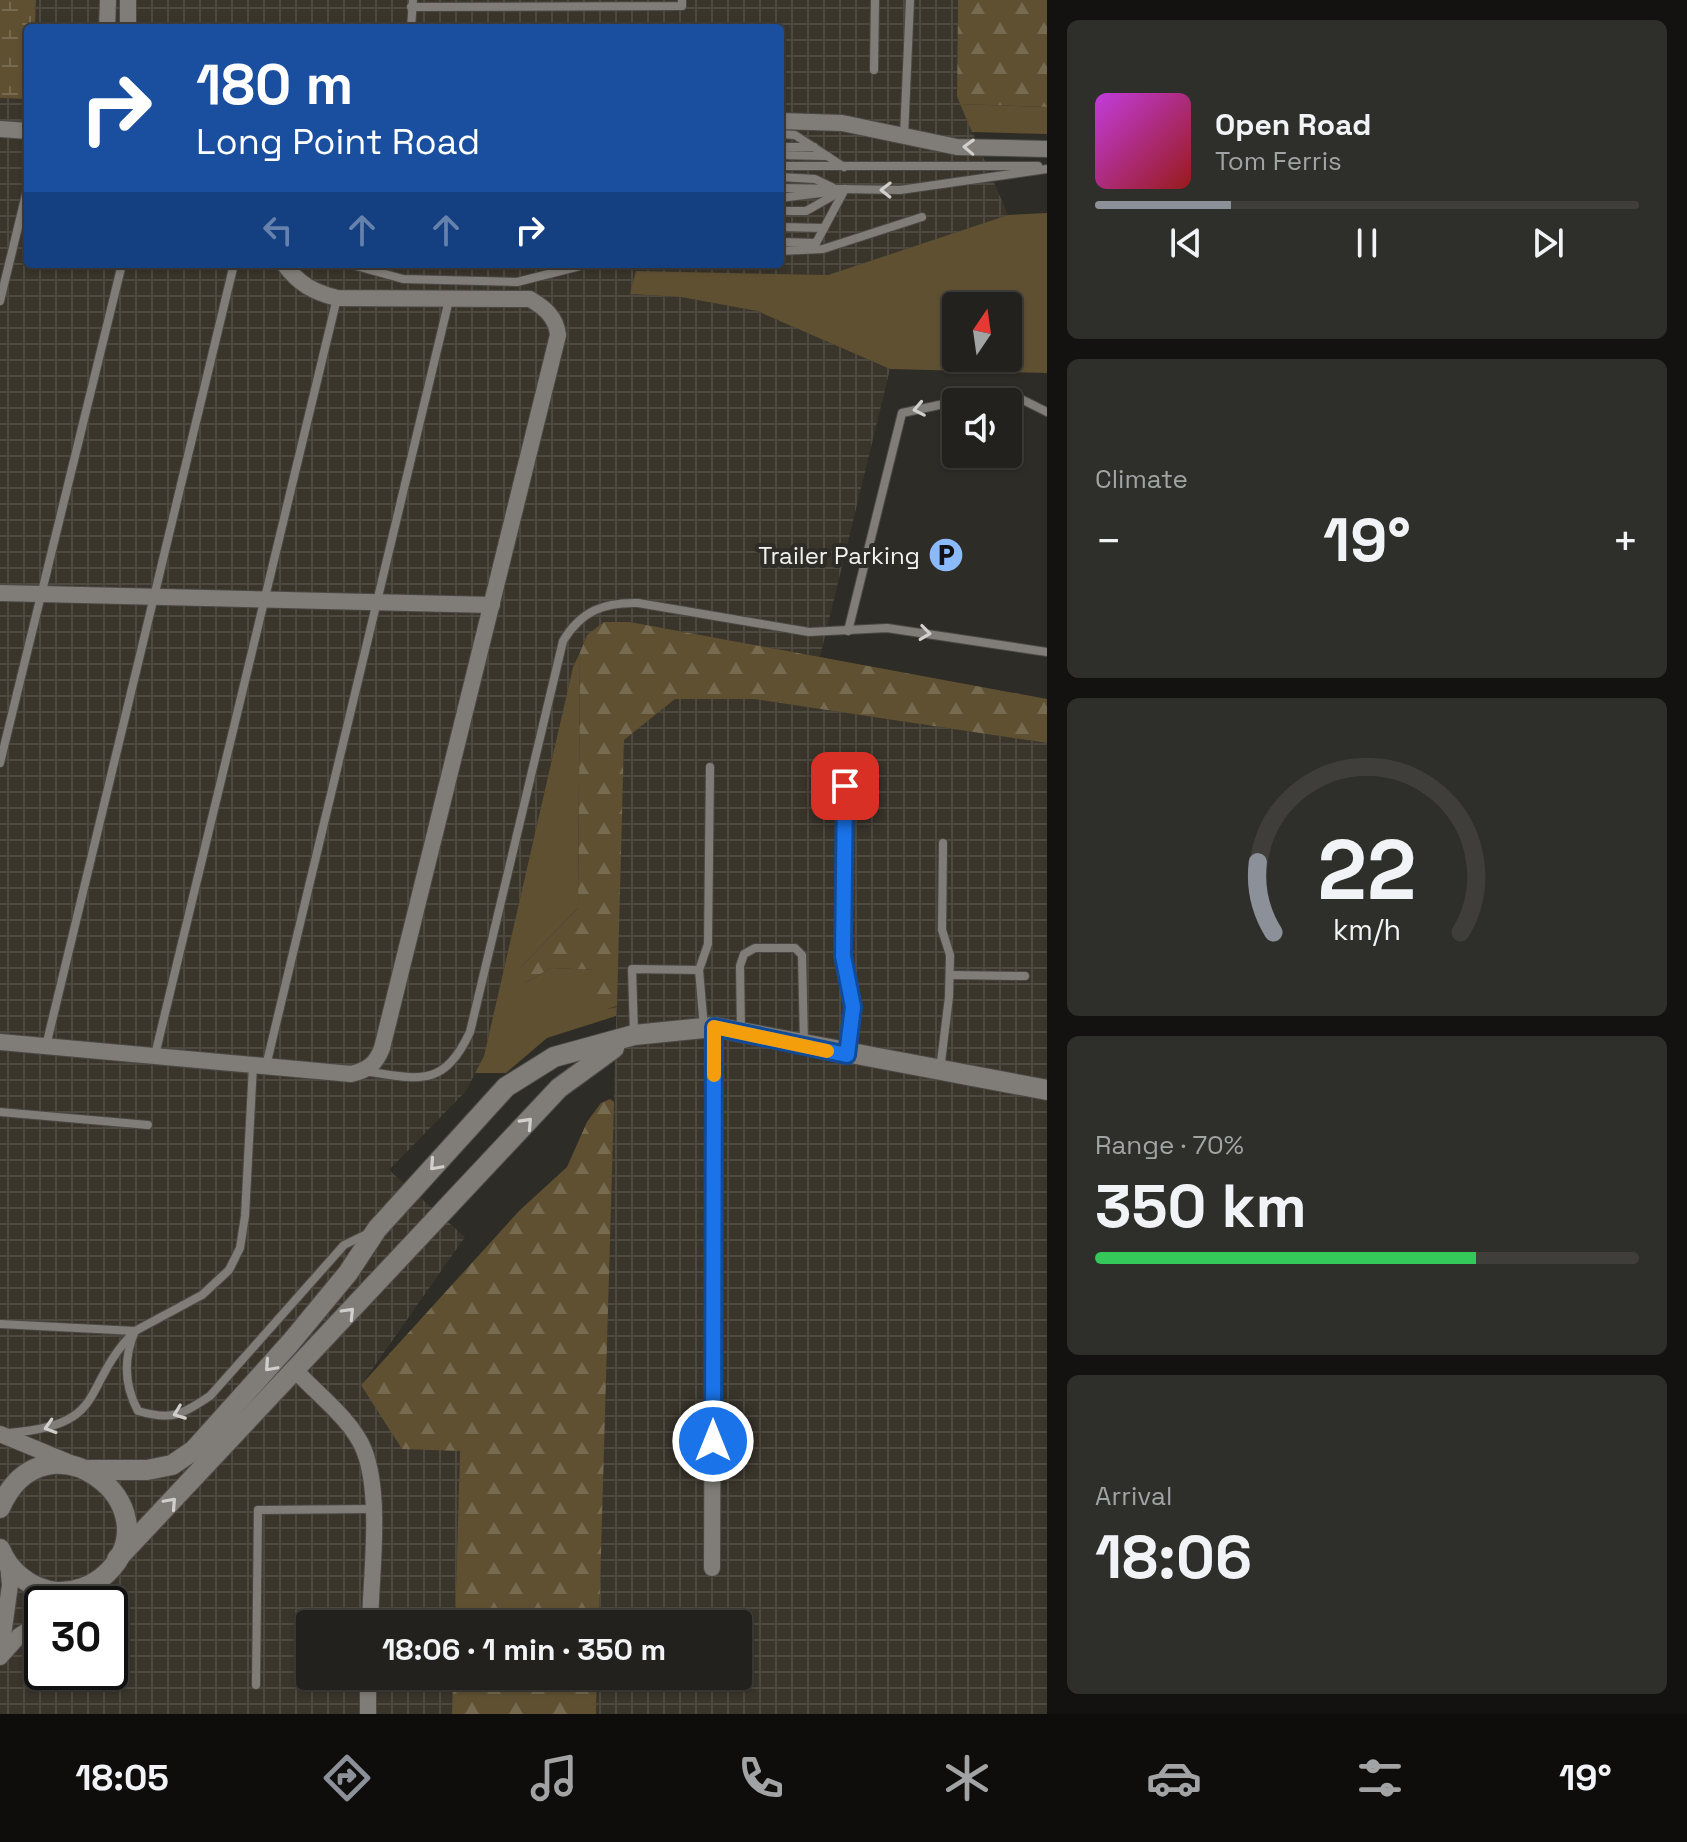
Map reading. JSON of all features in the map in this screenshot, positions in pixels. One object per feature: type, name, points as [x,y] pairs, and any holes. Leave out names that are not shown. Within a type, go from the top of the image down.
[{"type":"main road","points":[[2,1498],[32,1471],[55,1464],[147,1470],[172,1465],[194,1450],[291,1342],[348,1273],[377,1229],[506,1087],[554,1057],[634,1035],[709,1028],[1047,1090]]},
{"type":"main road","points":[[87,1586],[98,1580],[559,1088],[597,1058],[634,1035]]},
{"type":"main road","points":[[83,1468],[108,1484],[120,1503],[126,1526],[117,1559]]},
{"type":"main road","points":[[2,1555],[35,1586]]},
{"type":"street","points":[[107,24],[108,0]]},
{"type":"street","points":[[128,0],[128,24]]},
{"type":"street","points":[[784,121],[842,123],[957,147],[1047,149]]},
{"type":"street","points":[[0,123],[24,123]]},
{"type":"street","points":[[0,129],[24,131]]},
{"type":"street","points":[[0,1042],[351,1074],[364,1071],[377,1061],[382,1048],[558,335],[557,325],[546,308],[530,299],[337,298],[314,292],[295,279],[287,268]]},
{"type":"street","points":[[0,593],[492,605]]},
{"type":"street","points":[[709,1028],[712,1568]]},
{"type":"street","points":[[295,1370],[351,1430],[364,1450],[372,1490],[370,1610]]},
{"type":"street","points":[[0,1434],[83,1468]]},
{"type":"street","points":[[0,1657],[10,1585],[2,1555]]},
{"type":"street","points":[[0,1657],[24,1633]]},
{"type":"street","points":[[368,1690],[368,1714]]},
{"type":"lane","points":[[411,24],[412,3],[682,6],[682,0]]},
{"type":"lane","points":[[874,70],[875,0]]},
{"type":"lane","points":[[904,136],[910,0]]},
{"type":"lane","points":[[784,134],[795,135],[845,167]]},
{"type":"lane","points":[[784,147],[815,147]]},
{"type":"lane","points":[[784,155],[828,156]]},
{"type":"lane","points":[[784,166],[1047,168]]},
{"type":"lane","points":[[784,188],[900,190],[1047,168]]},
{"type":"lane","points":[[784,177],[815,179],[841,189]]},
{"type":"lane","points":[[784,197],[841,189]]},
{"type":"lane","points":[[784,211],[806,211],[841,189]]},
{"type":"lane","points":[[784,242],[816,243],[841,189]]},
{"type":"lane","points":[[0,301],[24,202]]},
{"type":"lane","points":[[784,251],[823,249],[922,217]]},
{"type":"lane","points":[[784,227],[824,228]]},
{"type":"lane","points":[[0,763],[121,268]]},
{"type":"lane","points":[[46,1046],[233,268]]},
{"type":"lane","points":[[363,268],[403,279],[517,282],[572,268]]},
{"type":"lane","points":[[155,1056],[337,298]]},
{"type":"lane","points":[[0,1434],[36,1431],[75,1417],[102,1382],[114,1352],[135,1331],[202,1295],[229,1270],[240,1248],[260,1066],[450,299]]},
{"type":"lane","points":[[848,631],[902,413],[995,393],[1021,399],[1047,412]]},
{"type":"lane","points":[[364,1071],[431,1077],[447,1069],[458,1056],[470,1032],[563,641],[575,621],[615,602],[638,603],[809,632],[887,628],[1047,652]]},
{"type":"lane","points":[[845,757],[843,956],[853,1007],[847,1055]]},
{"type":"lane","points":[[709,1028],[699,970],[708,944],[710,767]]},
{"type":"lane","points":[[940,1071],[947,1032],[950,975],[950,955],[942,930],[943,843]]},
{"type":"lane","points":[[741,1033],[740,966],[744,954],[755,948],[795,948],[802,955],[804,1046]]},
{"type":"lane","points":[[634,1035],[632,969],[699,970]]},
{"type":"lane","points":[[950,975],[1025,976]]},
{"type":"lane","points":[[0,1112],[148,1125]]},
{"type":"lane","points":[[135,1331],[125,1372],[128,1392],[138,1411],[164,1418],[186,1411],[210,1396],[344,1245],[377,1229]]},
{"type":"lane","points":[[0,1324],[135,1331]]},
{"type":"lane","points":[[256,1685],[258,1510],[372,1509]]},
{"type":"shaded area","points":[[36,0],[958,0],[957,96],[1008,215],[828,275],[636,272],[631,294],[681,297],[757,311],[890,369],[820,657],[630,622],[587,635],[573,667],[484,1056],[466,1091],[389,1170],[465,1237],[361,1385],[460,1451],[455,1610],[296,1610],[296,1690],[453,1690],[452,1714],[0,1714],[0,98],[24,99],[24,268],[784,268],[784,24],[35,24]]},
{"type":"shaded area","points":[[675,699],[754,699],[1047,743],[1047,1714],[596,1714],[597,1690],[752,1690],[752,1610],[599,1610],[624,740]]},
{"type":"green space","points":[[0,0],[36,0],[35,24],[24,24],[24,99],[0,98]]},
{"type":"green space","points":[[958,0],[1047,0],[1047,107],[960,104],[957,96]]},
{"type":"green space","points":[[960,104],[1047,107],[1047,134],[972,132]]},
{"type":"green space","points":[[1047,213],[1047,373],[1008,372],[1022,372],[1022,292],[942,292],[942,370],[890,369],[757,311],[681,297],[630,294],[636,271],[828,275],[1008,215]]},
{"type":"green space","points":[[604,622],[630,622],[1047,699],[1047,743],[754,699],[675,699],[624,740],[617,1006],[607,1009],[594,1001],[596,970],[551,968],[525,983],[515,981],[521,967],[578,908],[580,652],[587,635]]},
{"type":"green space","points":[[580,652],[578,908],[521,967],[525,983],[551,968],[597,970],[607,1009],[617,1007],[616,1016],[547,1038],[506,1073],[475,1073],[484,1056],[573,667]]},
{"type":"green space","points":[[610,1099],[614,1102],[599,1610],[455,1610],[460,1451],[402,1449],[361,1385],[519,1211],[567,1167],[587,1122],[601,1103]]},
{"type":"green space","points":[[453,1690],[597,1690],[596,1714],[452,1714]]},
{"type":"slow traffic","points":[[714,1075],[714,1027],[827,1051]]},
{"type":"place","name":"Trailer Parking","points":[[946,555]]},
{"type":"route","points":[[713,1441],[714,1027],[847,1055],[853,1007],[843,956],[845,786]]}]
